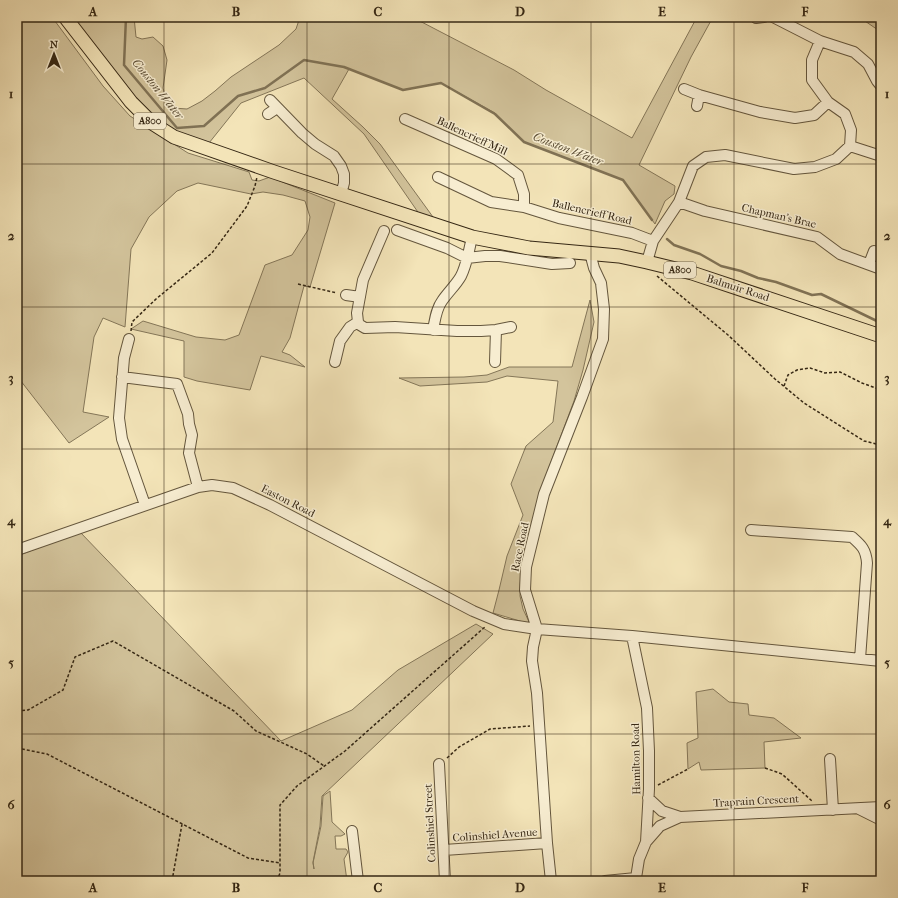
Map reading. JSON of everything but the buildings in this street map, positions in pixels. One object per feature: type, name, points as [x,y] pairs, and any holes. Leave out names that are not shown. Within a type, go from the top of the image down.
[{"type":"main road","name":"A800","points":[[65,17],[131,102],[152,123],[174,136],[259,167],[472,237]]},
{"type":"main road","name":"Balmuir Road","points":[[472,237],[529,248],[619,256],[647,262],[692,273],[881,336]]},
{"type":"street","points":[[773,17],[820,41],[854,52],[868,64],[881,86]]},
{"type":"street","points":[[647,262],[654,241],[679,202],[693,166],[706,156],[725,155],[794,169],[815,167],[836,159],[850,146],[851,130],[845,114],[828,102],[812,80],[812,60],[820,41]]},
{"type":"street","points":[[684,89],[698,95],[760,112],[795,118],[814,115],[828,102]]},
{"type":"street","points":[[697,106],[698,95]]},
{"type":"street","points":[[268,114],[274,104],[306,137],[334,156],[341,166],[344,174],[344,183],[341,194]]},
{"type":"street","name":"Ballencrieff Mill","points":[[405,119],[496,159],[518,175],[524,194],[524,207]]},
{"type":"street","points":[[850,146],[881,156]]},
{"type":"street","name":"Ballencrieff Road","points":[[438,177],[491,202],[524,207],[559,218],[632,233],[654,241]]},
{"type":"street","name":"Chapman's Brae","points":[[679,202],[705,212],[817,237],[840,254],[881,269]]},
{"type":"street","points":[[397,230],[447,248],[467,258],[500,256],[552,264],[570,263]]},
{"type":"street","points":[[384,231],[363,280],[357,313],[360,326],[365,328],[395,327],[463,331],[496,330],[511,327]]},
{"type":"street","points":[[433,330],[436,312],[441,301],[461,276],[472,237]]},
{"type":"street","points":[[869,264],[874,251]]},
{"type":"street","name":"Race Road","points":[[551,881],[537,693],[532,661],[533,646],[537,629],[525,590],[526,567],[544,494],[603,339],[604,309],[601,283],[594,268],[590,254]]},
{"type":"street","points":[[346,295],[360,297]]},
{"type":"street","points":[[335,362],[340,342],[350,326],[358,322]]},
{"type":"street","points":[[495,362],[496,330]]},
{"type":"street","points":[[129,339],[124,358],[119,418],[122,439],[145,505]]},
{"type":"street","points":[[122,377],[177,384],[188,414],[192,434],[189,453],[198,486]]},
{"type":"street","name":"Easton Road","points":[[17,550],[198,486],[212,485],[233,488],[270,505],[473,611],[504,624],[537,629],[632,636],[881,661]]},
{"type":"street","points":[[751,530],[852,537],[863,547],[866,555],[866,563],[860,659]]},
{"type":"street","name":"Hamilton Road","points":[[632,636],[647,708],[649,751],[649,793],[646,842],[640,859],[636,879]]},
{"type":"street","points":[[830,759],[833,810]]},
{"type":"street","name":"Colinshiel Street","points":[[439,764],[445,881]]},
{"type":"street","name":"Traprain Crescent","points":[[649,793],[662,811],[680,817],[859,809],[881,820]]},
{"type":"street","points":[[859,809],[881,807]]},
{"type":"street","name":"Traprain Crescent","points":[[646,842],[660,826],[680,817]]},
{"type":"street","points":[[352,830],[358,881]]},
{"type":"street","name":"Colinshiel Avenue","points":[[444,850],[547,843]]},
{"type":"street","points":[[605,881],[636,879]]},
{"type":"path","points":[[129,339],[132,322],[156,299],[212,253],[247,206],[255,186],[259,167]]},
{"type":"path","points":[[654,274],[728,335],[804,403],[864,441],[881,445]]},
{"type":"path","points":[[298,284],[346,295]]},
{"type":"path","points":[[784,386],[788,375],[797,370],[810,368],[825,373],[840,372],[862,383],[881,390]]},
{"type":"path","points":[[277,881],[280,873],[280,805],[297,786],[345,751],[493,619]]},
{"type":"path","points":[[17,711],[28,710],[63,690],[76,656],[113,641],[234,711],[256,731],[307,754],[324,766]]},
{"type":"path","points":[[439,764],[459,747],[490,729],[539,726]]},
{"type":"path","points":[[17,748],[47,754],[248,858],[280,863]]},
{"type":"path","points":[[765,768],[782,774],[822,810]]},
{"type":"path","points":[[649,793],[688,769]]},
{"type":"path","points":[[172,881],[182,824]]},
{"type":"shaded area","points":[[17,17],[52,17],[103,86],[130,116],[188,153],[249,172],[252,180],[259,181],[270,177],[335,203],[310,287],[304,286],[290,338],[282,352],[290,355],[305,367],[261,356],[250,390],[197,381],[184,377],[184,341],[131,329],[143,321],[196,337],[225,340],[239,335],[265,265],[292,255],[308,230],[310,217],[305,201],[283,195],[263,192],[251,194],[198,183],[177,191],[149,217],[131,249],[125,327],[103,318],[94,337],[83,412],[109,417],[69,443],[17,376]]},
{"type":"shaded area","points":[[73,17],[134,17],[136,37],[142,39],[153,37],[163,46],[167,60],[163,88],[167,103],[173,108],[187,109],[202,101],[231,77],[279,45],[296,29],[300,17],[412,17],[514,70],[546,90],[632,138],[697,17],[713,17],[691,57],[639,165],[675,186],[674,194],[665,201],[655,224],[623,180],[524,142],[495,113],[441,83],[403,90],[349,69],[332,99],[380,144],[433,217],[422,218],[364,134],[304,78],[241,103],[209,143],[186,137],[154,119],[137,103]]},
{"type":"shaded area","points":[[859,17],[876,17],[881,20],[881,32]]},
{"type":"shaded area","points":[[590,300],[594,322],[583,370],[574,401],[548,470],[521,563],[520,596],[523,609],[530,624],[493,613],[507,556],[523,515],[511,484],[526,446],[553,422],[558,381],[507,376],[487,382],[420,386],[399,378],[464,377],[487,375],[509,367],[572,367]]},
{"type":"shaded area","points":[[80,532],[281,741],[352,710],[398,670],[476,624],[493,634],[322,796],[320,826],[313,863],[321,826],[323,796],[330,791],[332,822],[345,834],[335,836],[336,849],[346,849],[348,852],[344,859],[347,881],[17,881],[17,556]]},
{"type":"shaded area","points":[[713,689],[729,702],[748,704],[749,715],[774,718],[801,738],[764,742],[765,768],[701,770],[699,762],[688,769],[687,743],[698,738],[696,692]]},
{"type":"waterway","name":"Couston Water","points":[[126,17],[124,65],[177,128],[204,126],[238,96],[265,88],[304,60],[344,67],[403,90],[441,83],[495,114],[524,142],[623,180],[652,220]]},
{"type":"waterway","points":[[667,239],[674,245],[700,254],[721,266],[776,282],[812,295],[821,294],[881,323]]}]
